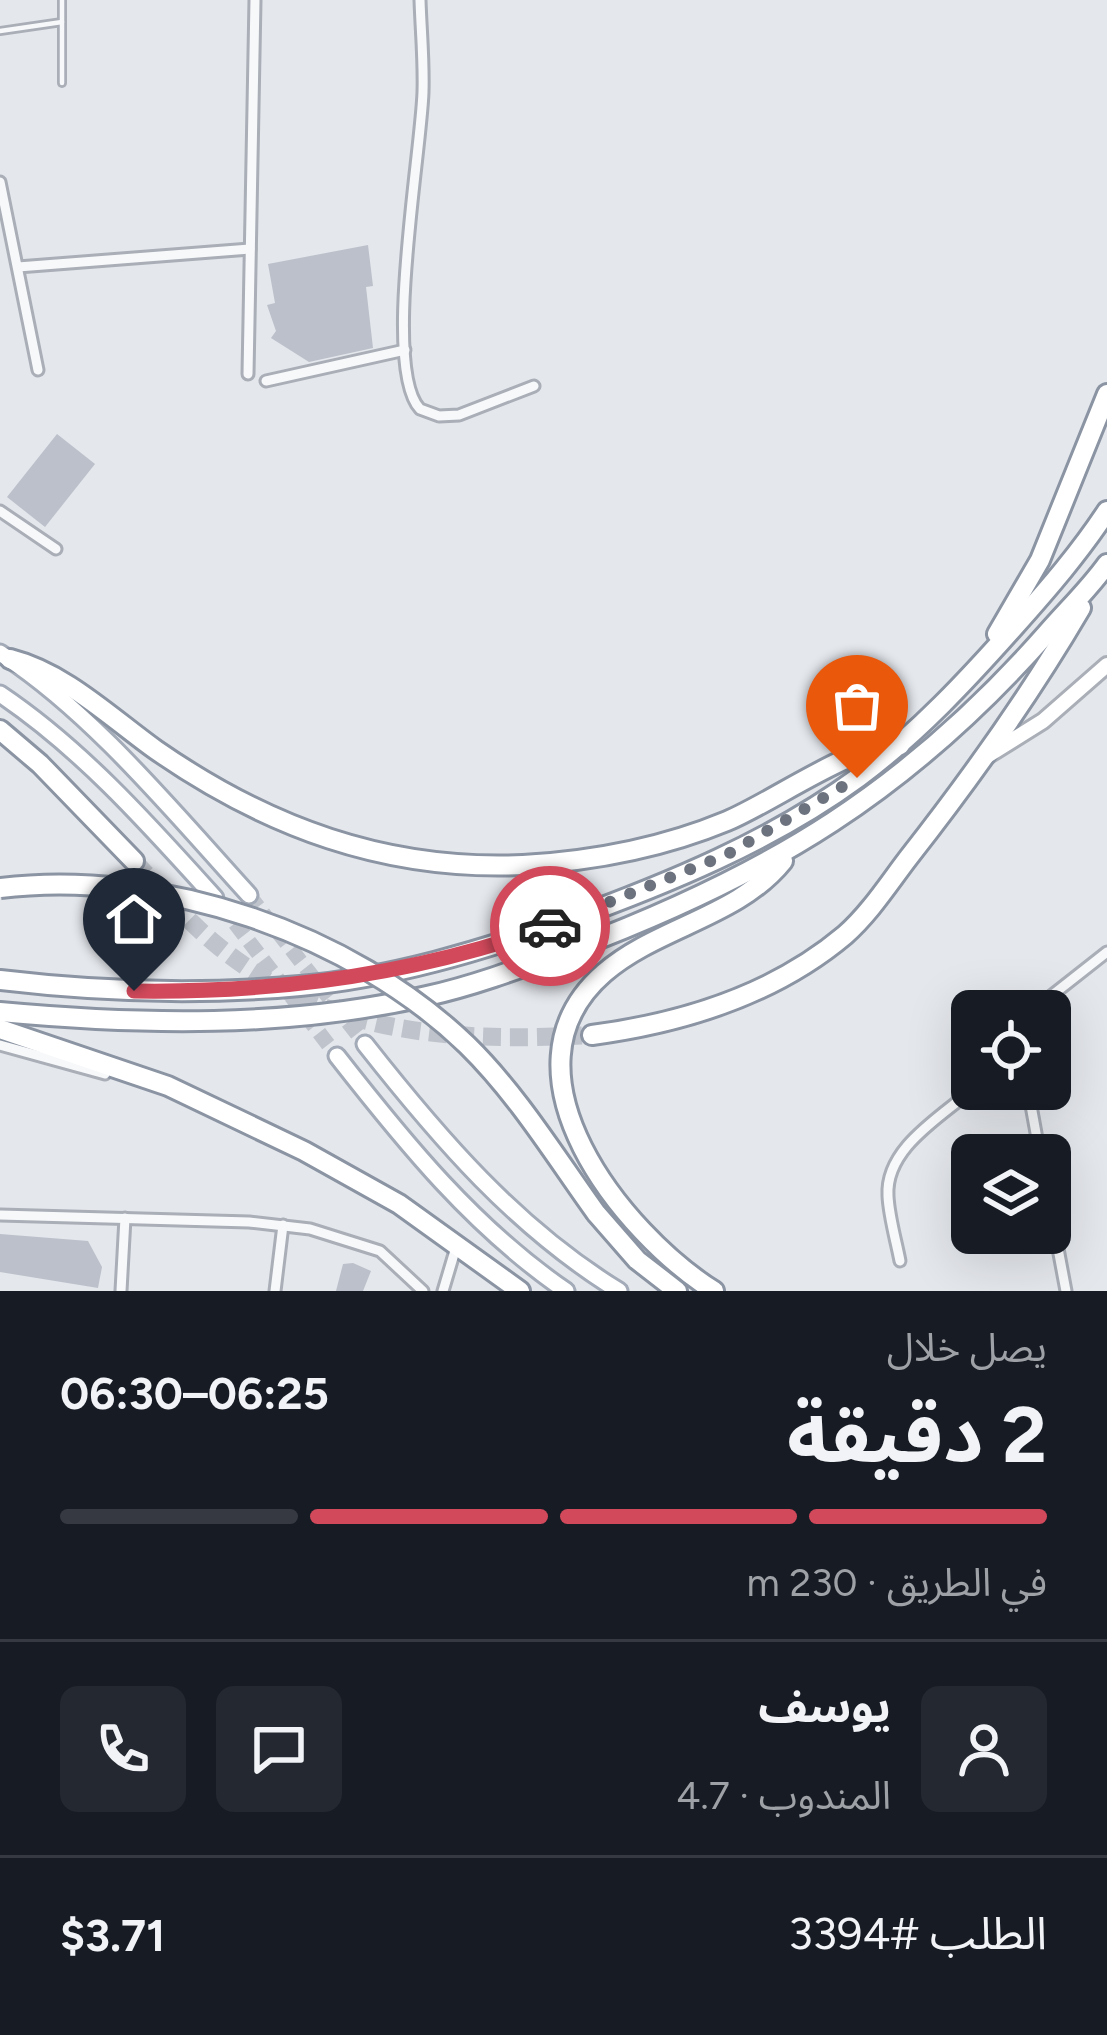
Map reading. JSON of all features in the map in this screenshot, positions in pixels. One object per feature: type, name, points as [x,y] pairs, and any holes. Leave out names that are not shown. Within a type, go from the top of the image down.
[{"type":"highway","points":[[973,674],[1040,560],[1107,394]]},
{"type":"highway","points":[[0,980],[134,991],[285,987],[459,955],[627,898],[728,854],[830,796],[900,745],[973,674],[1079,553],[1107,511]]},
{"type":"highway","points":[[592,1035],[682,1017],[759,989],[822,952],[864,915],[983,758],[1105,567]]},
{"type":"highway","points":[[0,1012],[126,1021],[224,1021],[332,1011],[426,997],[638,924],[789,852],[872,797],[995,692],[1105,567]]},
{"type":"highway","points":[[5,656],[49,673],[241,804],[317,834],[428,861],[558,862],[655,845],[727,821],[870,747],[900,745]]},
{"type":"highway","points":[[0,730],[40,764],[134,861]]},
{"type":"highway","points":[[715,1291],[662,1253],[601,1179],[569,1120],[560,1052],[577,1006],[605,972],[749,892],[789,852]]},
{"type":"highway","points":[[0,888],[107,884],[157,892],[274,927],[350,961],[417,1004],[465,1043],[507,1089],[596,1213],[638,1260],[676,1291]]},
{"type":"highway","points":[[0,1029],[168,1086],[337,1168],[457,1244],[520,1291]]},
{"type":"main road","points":[[5,656],[69,709],[152,789],[249,895]]},
{"type":"main road","points":[[0,694],[70,750],[147,823],[215,898]]},
{"type":"main road","points":[[365,1044],[487,1187],[551,1244],[619,1291]]},
{"type":"main road","points":[[337,1056],[453,1196],[566,1291]]},
{"type":"street","points":[[248,374],[254,0]]},
{"type":"street","points":[[420,0],[423,91],[406,278],[405,350],[411,397],[429,414],[459,415],[534,386]]},
{"type":"street","points":[[0,182],[38,370]]},
{"type":"street","points":[[18,267],[250,249]]},
{"type":"street","points":[[266,381],[405,350]]},
{"type":"street","points":[[0,511],[56,550]]},
{"type":"street","points":[[983,758],[1043,721],[1107,665]]},
{"type":"street","points":[[1059,990],[1107,952]]},
{"type":"street","points":[[0,1045],[144,1086],[168,1086]]},
{"type":"street","points":[[899,1261],[888,1196],[890,1171],[904,1149],[951,1108]]},
{"type":"street","points":[[0,1215],[283,1225],[370,1246],[390,1257],[423,1291]]},
{"type":"street","points":[[122,1291],[125,1218]]},
{"type":"street","points":[[275,1291],[283,1225]]},
{"type":"street","points":[[443,1291],[457,1244]]},
{"type":"street","points":[[1059,1254],[1066,1291]]},
{"type":"lane","points":[[62,0],[62,83]]},
{"type":"lane","points":[[0,31],[62,22]]},
{"type":"building","points":[[368,245],[373,286],[366,287],[373,348],[309,362],[271,338],[276,331],[267,305],[275,303],[268,264]]},
{"type":"building","points":[[57,434],[95,464],[45,527],[7,497]]},
{"type":"building","points":[[0,1234],[88,1241],[102,1267],[98,1288],[0,1272]]},
{"type":"building","points":[[343,1264],[371,1271],[363,1291],[336,1291]]},
{"type":"tunnel","points":[[134,861],[218,946],[304,999],[349,1016],[443,1034],[592,1035]]},
{"type":"tunnel","points":[[249,895],[365,1044]]},
{"type":"tunnel","points":[[221,905],[337,1056]]},
{"type":"way so far","points":[[550,926],[728,854],[857,778]]},
{"type":"route","points":[[134,991],[304,986],[459,955],[550,926]]}]
